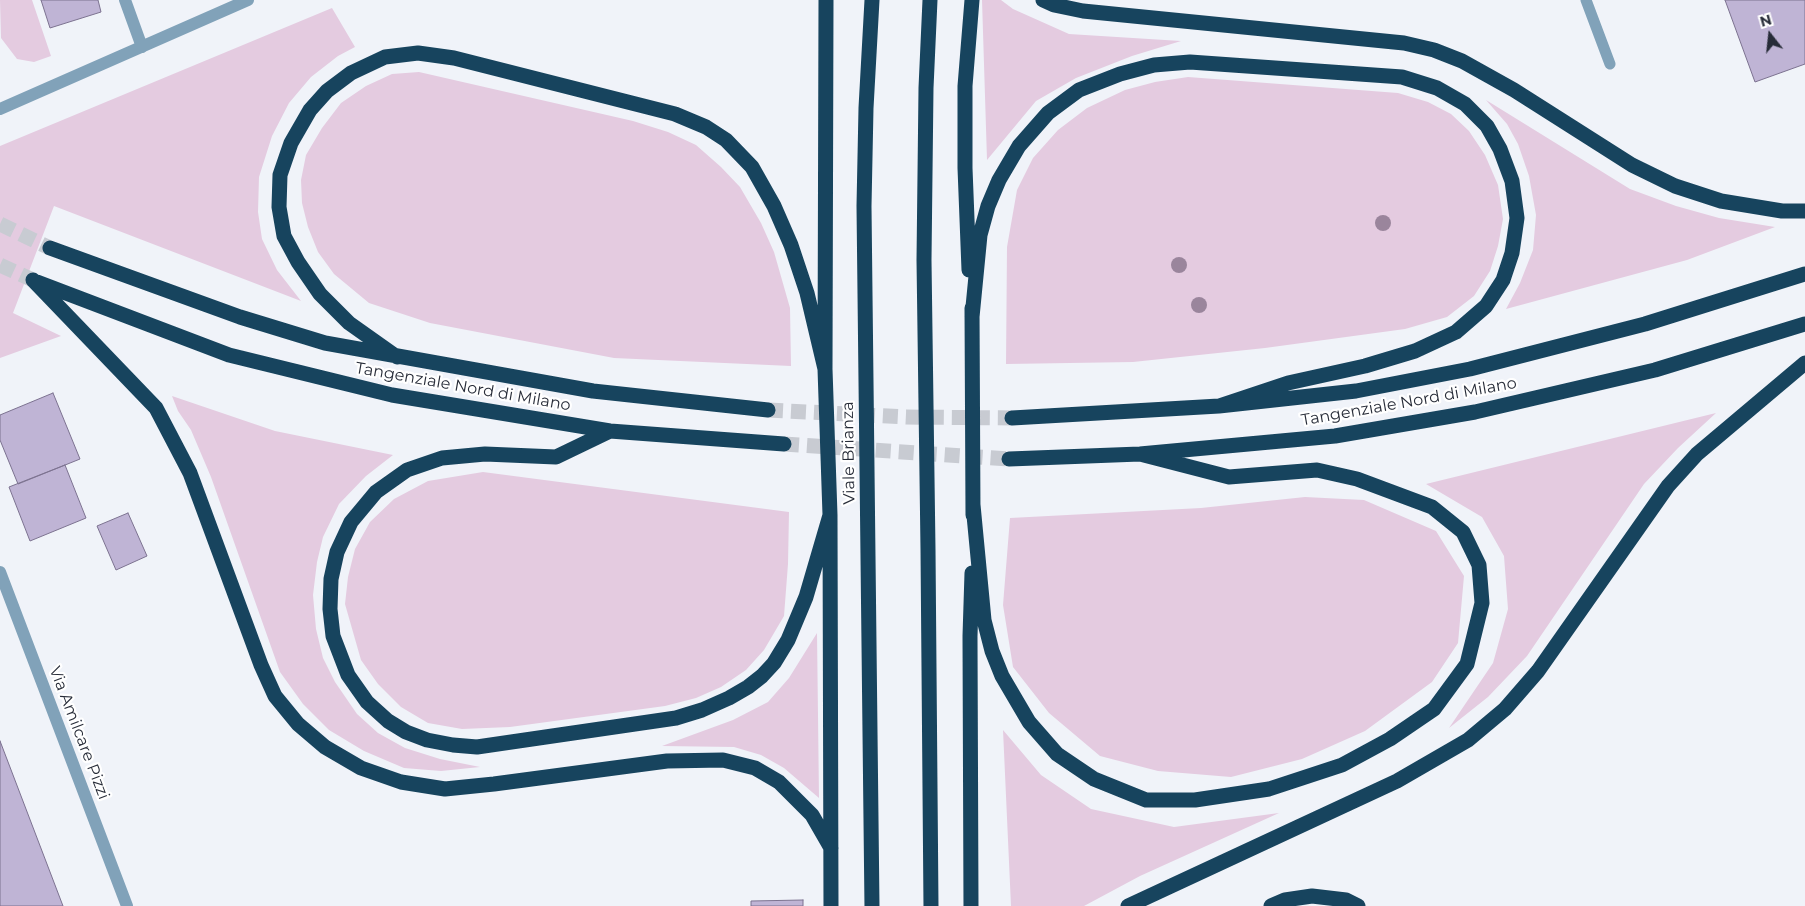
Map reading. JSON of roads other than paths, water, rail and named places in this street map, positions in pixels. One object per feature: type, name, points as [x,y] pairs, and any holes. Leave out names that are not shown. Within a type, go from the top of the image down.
[{"type":"highway","points":[[826,0],[824,369],[830,515],[831,906]]},
{"type":"highway","name":"Viale Brianza","points":[[872,0],[866,108],[864,216],[872,906]]},
{"type":"highway","points":[[930,0],[926,88],[924,260],[931,906]]},
{"type":"highway","points":[[972,0],[965,86],[964,168],[972,317],[973,505],[970,636],[972,906]]},
{"type":"highway","points":[[1043,0],[1054,5],[1082,11],[1404,43],[1434,50],[1462,61],[1514,90],[1632,165],[1675,186],[1721,202],[1782,211],[1805,211]]},
{"type":"highway","points":[[397,357],[349,323],[320,294],[298,262],[284,236],[279,207],[280,175],[291,143],[310,110],[327,91],[351,73],[386,57],[418,53],[454,58],[675,114],[706,127],[726,140],[752,167],[774,206],[791,245],[806,293],[824,369]]},
{"type":"highway","points":[[972,317],[980,235],[988,206],[999,180],[1019,146],[1036,126],[1048,113],[1079,90],[1120,74],[1154,65],[1190,62],[1402,77],[1437,88],[1465,104],[1487,126],[1500,149],[1512,181],[1517,218],[1512,253],[1503,280],[1486,306],[1456,332],[1415,351],[1365,366],[1288,383],[1219,406]]},
{"type":"highway","name":"Tangenziale Nord di Milano","points":[[50,248],[249,320],[325,343],[592,391],[768,410]]},
{"type":"highway","name":"Tangenziale Nord di Milano","points":[[1012,418],[1219,406],[1356,391],[1470,369],[1645,324],[1805,274]]},
{"type":"highway","name":"Tangenziale Nord di Milano","points":[[784,444],[610,430],[392,395],[229,355],[33,280],[156,408],[190,473],[261,666],[275,696],[298,724],[325,747],[361,768],[401,782],[444,789],[667,761],[723,760],[755,768],[779,782],[812,815],[831,848]]},
{"type":"highway","name":"Tangenziale Nord di Milano","points":[[1009,459],[1140,454],[1335,436],[1475,412],[1655,370],[1805,324]]},
{"type":"highway","points":[[1128,906],[1397,781],[1468,740],[1505,709],[1538,671],[1668,486],[1697,454],[1805,363]]},
{"type":"highway","points":[[610,430],[556,457],[485,454],[442,458],[407,470],[376,492],[351,522],[337,552],[331,579],[330,610],[333,636],[348,675],[367,702],[388,721],[406,732],[427,740],[452,745],[477,746],[676,718],[702,710],[729,698],[762,676],[774,663],[788,640],[806,597],[830,515]]},
{"type":"highway","points":[[973,505],[984,620],[992,651],[1002,676],[1028,722],[1057,754],[1094,779],[1146,800],[1195,800],[1269,789],[1342,765],[1390,739],[1434,709],[1467,664],[1482,603],[1479,565],[1463,532],[1432,507],[1357,478],[1318,470],[1230,477],[1140,454]]},
{"type":"highway","points":[[1271,906],[1284,900],[1312,896],[1346,900],[1358,906]]},
{"type":"street","points":[[125,0],[142,47]]},
{"type":"street","points":[[0,110],[248,0]]},
{"type":"street","name":"Via Amilcare Pizzi","points":[[0,572],[127,906]]},
{"type":"lane","points":[[1586,0],[1610,64]]},
{"type":"tunnel","points":[[0,224],[50,248]]},
{"type":"tunnel","points":[[0,265],[33,280]]},
{"type":"tunnel","points":[[768,410],[906,417],[1012,418]]},
{"type":"tunnel","points":[[784,444],[1009,459]]}]
